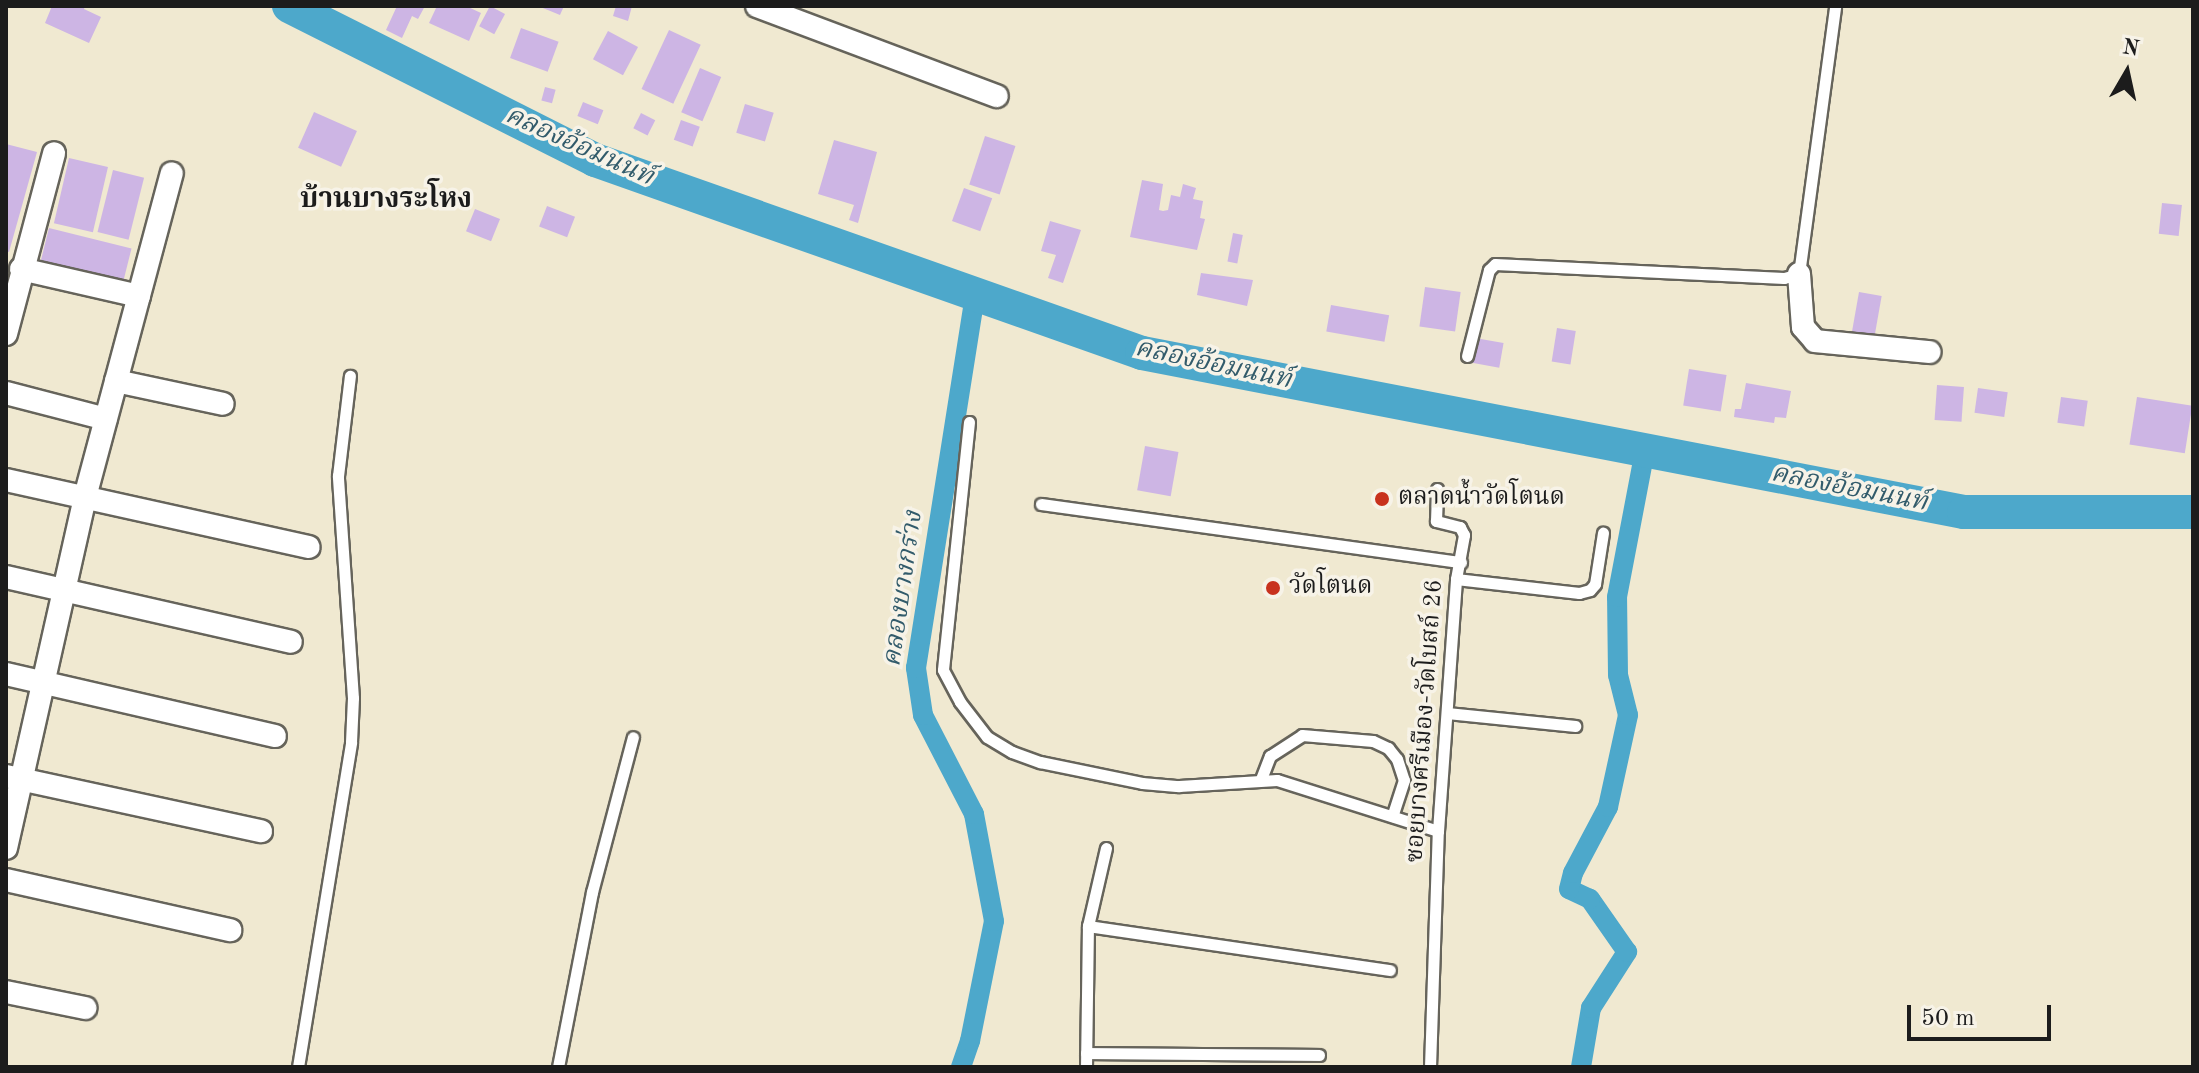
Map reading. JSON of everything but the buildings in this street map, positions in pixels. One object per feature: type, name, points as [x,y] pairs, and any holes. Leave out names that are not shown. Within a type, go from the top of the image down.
[{"type":"street","points":[[757,6],[997,96]]},
{"type":"street","points":[[6,334],[17,264],[54,153]]},
{"type":"street","points":[[6,848],[14,778],[44,683],[85,497],[172,173]]},
{"type":"street","points":[[17,264],[139,296]]},
{"type":"street","points":[[1799,274],[1803,327],[1815,341],[1929,352]]},
{"type":"street","points":[[116,381],[223,404]]},
{"type":"street","points":[[6,393],[106,419]]},
{"type":"street","points":[[6,480],[309,547]]},
{"type":"street","points":[[6,577],[291,642]]},
{"type":"street","points":[[6,674],[275,736]]},
{"type":"street","points":[[14,778],[261,831]]},
{"type":"street","points":[[6,880],[230,930]]},
{"type":"street","points":[[6,992],[85,1008]]},
{"type":"lane","points":[[1467,356],[1489,270],[1495,264],[1784,278],[1799,274],[1835,6]]},
{"type":"lane","points":[[298,1067],[351,742],[353,698],[338,476],[350,376]]},
{"type":"lane","points":[[969,422],[943,670],[960,702],[987,737],[1012,752],[1040,762],[1142,783],[1219,785],[1277,780],[1438,831]]},
{"type":"lane","points":[[1437,489],[1436,521],[1463,530],[1461,562]]},
{"type":"lane","name":"ซอยบางศรีเมือง-วัดโบสถ์ 26","points":[[1041,504],[1461,562],[1456,579],[1438,831],[1430,1067]]},
{"type":"lane","points":[[1456,579],[1579,593],[1590,590],[1595,584],[1603,533]]},
{"type":"lane","points":[[1447,713],[1575,726]]},
{"type":"lane","points":[[1261,779],[1270,756],[1302,735],[1373,741],[1388,748],[1397,759],[1404,780],[1392,816]]},
{"type":"lane","points":[[558,1067],[592,892],[633,737]]},
{"type":"lane","points":[[1086,1067],[1088,926],[1106,848]]},
{"type":"lane","points":[[1088,926],[1390,970]]},
{"type":"lane","points":[[1086,1053],[1319,1055]]},
{"type":"waterway","name":"คลองอ้อมนนท์","points":[[289,6],[595,160],[1142,353],[1964,512],[2193,512]]},
{"type":"waterway","name":"คลองบางกร่าง","points":[[961,1067],[970,1041],[994,921],[974,814],[923,715],[916,668],[975,294]]},
{"type":"waterway","points":[[1581,1067],[1591,1008],[1627,952],[1590,899],[1569,889],[1573,873],[1608,807],[1628,715],[1618,675],[1617,597],[1645,450]]},
{"type":"place","name":"ตลาดน้ำวัดโตนด","points":[[1382,499]]},
{"type":"place","name":"วัดโตนด","points":[[1273,588]]},
{"type":"district","name":"บ้านบางระโหง","points":[[386,200]]}]
